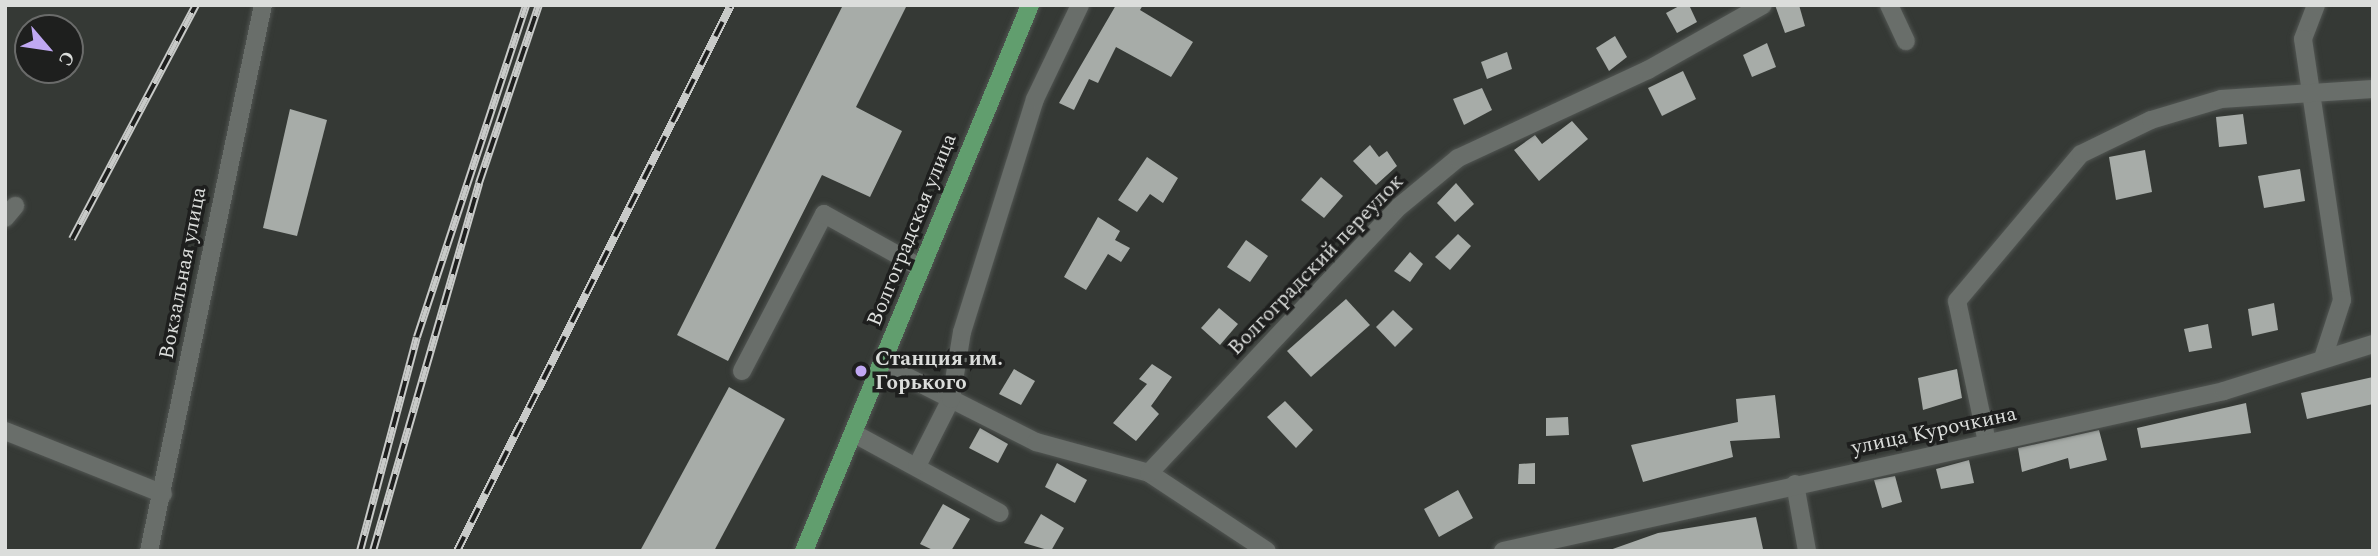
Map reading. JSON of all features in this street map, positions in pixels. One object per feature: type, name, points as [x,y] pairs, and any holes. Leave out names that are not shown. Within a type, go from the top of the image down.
[{"type":"main road","name":"Волгоградская улица","points":[[804,551],[1030,5]]},
{"type":"street","name":"Вокзальная улица","points":[[149,551],[163,495],[262,5]]},
{"type":"street","points":[[917,466],[951,398],[962,332],[1035,99],[1080,5]]},
{"type":"street","name":"Волгоградский переулок","points":[[1149,473],[1400,206],[1458,158],[1648,70],[1763,5]]},
{"type":"street","points":[[1889,5],[1906,41]]},
{"type":"street","points":[[2316,5],[2303,39],[2342,300],[2324,355]]},
{"type":"street","points":[[1987,442],[1957,301],[2081,154],[2151,120],[2221,99],[2312,89],[2373,89]]},
{"type":"street","points":[[742,371],[824,214],[921,268]]},
{"type":"street","name":"улица Курочкина","points":[[1503,551],[2224,391],[2324,355],[2373,344]]},
{"type":"street","points":[[882,364],[1036,442],[1149,473],[1267,551]]},
{"type":"street","points":[[5,431],[163,495]]},
{"type":"street","points":[[853,433],[1000,513]]},
{"type":"street","points":[[1796,484],[1807,551]]},
{"type":"building","points":[[843,5],[907,5],[856,107],[902,131],[870,197],[822,175],[728,361],[677,335]]},
{"type":"building","points":[[1116,5],[1143,5],[1140,10],[1193,42],[1171,77],[1116,47],[1098,83],[1089,79],[1074,110],[1059,103]]},
{"type":"building","points":[[1681,5],[1689,5],[1697,22],[1677,33],[1666,13]]},
{"type":"building","points":[[1775,5],[1799,5],[1805,26],[1785,33]]},
{"type":"building","points":[[1615,36],[1627,57],[1609,71],[1596,48]]},
{"type":"building","points":[[1767,43],[1776,67],[1752,77],[1743,55]]},
{"type":"building","points":[[1507,52],[1512,69],[1487,79],[1481,62]]},
{"type":"building","points":[[1683,71],[1696,99],[1662,116],[1648,88]]},
{"type":"building","points":[[1482,88],[1492,110],[1464,125],[1453,99]]},
{"type":"building","points":[[290,109],[327,120],[297,236],[263,228]]},
{"type":"building","points":[[2243,114],[2247,144],[2219,147],[2216,117]]},
{"type":"building","points":[[1572,121],[1588,139],[1539,181],[1514,150],[1535,135],[1542,144]]},
{"type":"building","points":[[1370,145],[1379,157],[1387,151],[1397,166],[1376,185],[1353,161]]},
{"type":"building","points":[[2145,150],[2152,192],[2116,200],[2109,157]]},
{"type":"building","points":[[1147,157],[1178,178],[1163,203],[1150,194],[1137,212],[1118,200]]},
{"type":"building","points":[[2300,169],[2305,201],[2264,208],[2258,176]]},
{"type":"building","points":[[1321,177],[1343,196],[1324,218],[1301,200]]},
{"type":"building","points":[[1456,183],[1474,204],[1455,222],[1437,203]]},
{"type":"building","points":[[1098,217],[1120,231],[1115,240],[1130,248],[1121,262],[1108,254],[1086,290],[1064,277]]},
{"type":"building","points":[[1458,234],[1471,246],[1450,270],[1435,257]]},
{"type":"building","points":[[1246,240],[1268,256],[1250,282],[1227,267]]},
{"type":"building","points":[[1410,252],[1423,264],[1410,282],[1394,271]]},
{"type":"building","points":[[1346,299],[1370,325],[1311,377],[1287,351]]},
{"type":"building","points":[[2274,303],[2278,330],[2252,336],[2248,309]]},
{"type":"building","points":[[1219,308],[1238,324],[1220,345],[1201,328]]},
{"type":"building","points":[[1393,310],[1413,329],[1395,347],[1376,327]]},
{"type":"building","points":[[2208,324],[2212,348],[2189,352],[2184,329]]},
{"type":"building","points":[[1152,364],[1172,377],[1151,406],[1159,414],[1136,441],[1113,423],[1147,384],[1139,379]]},
{"type":"building","points":[[1014,369],[1035,381],[1021,405],[999,394]]},
{"type":"building","points":[[1957,369],[1962,398],[1923,410],[1918,378]]},
{"type":"building","points":[[2373,377],[2373,404],[2307,419],[2301,393]]},
{"type":"building","points":[[729,387],[785,419],[714,551],[640,551]]},
{"type":"building","points":[[1775,395],[1780,438],[1730,441],[1733,457],[1643,482],[1631,445],[1738,422],[1736,399]]},
{"type":"building","points":[[1285,401],[1313,430],[1296,448],[1267,417]]},
{"type":"building","points":[[2246,403],[2251,433],[2141,448],[2137,428]]},
{"type":"building","points":[[1568,417],[1569,435],[1546,436],[1546,418]]},
{"type":"building","points":[[980,428],[1008,444],[998,463],[969,448]]},
{"type":"building","points":[[2099,430],[2107,460],[2070,469],[2068,458],[2022,472],[2018,448]]},
{"type":"building","points":[[1969,460],[1974,483],[1941,489],[1936,469]]},
{"type":"building","points":[[1057,463],[1087,480],[1075,503],[1045,487]]},
{"type":"building","points":[[1535,463],[1535,484],[1518,484],[1519,464]]},
{"type":"building","points":[[1895,476],[1902,502],[1882,508],[1874,480]]},
{"type":"building","points":[[1458,490],[1473,518],[1439,537],[1424,509]]},
{"type":"building","points":[[943,504],[970,519],[951,551],[935,551],[920,544]]},
{"type":"building","points":[[1041,514],[1064,528],[1051,551],[1024,543]]},
{"type":"building","points":[[1756,517],[1763,549],[1755,551],[1607,551],[1658,533]]},
{"type":"railway","points":[[72,239],[196,5]]},
{"type":"railway","points":[[360,551],[417,337],[526,5]]},
{"type":"railway","points":[[373,551],[479,183],[539,5]]},
{"type":"railway","points":[[457,551],[731,5]]},
{"type":"place","name":"Станция им. Горького","points":[[861,371]]}]
